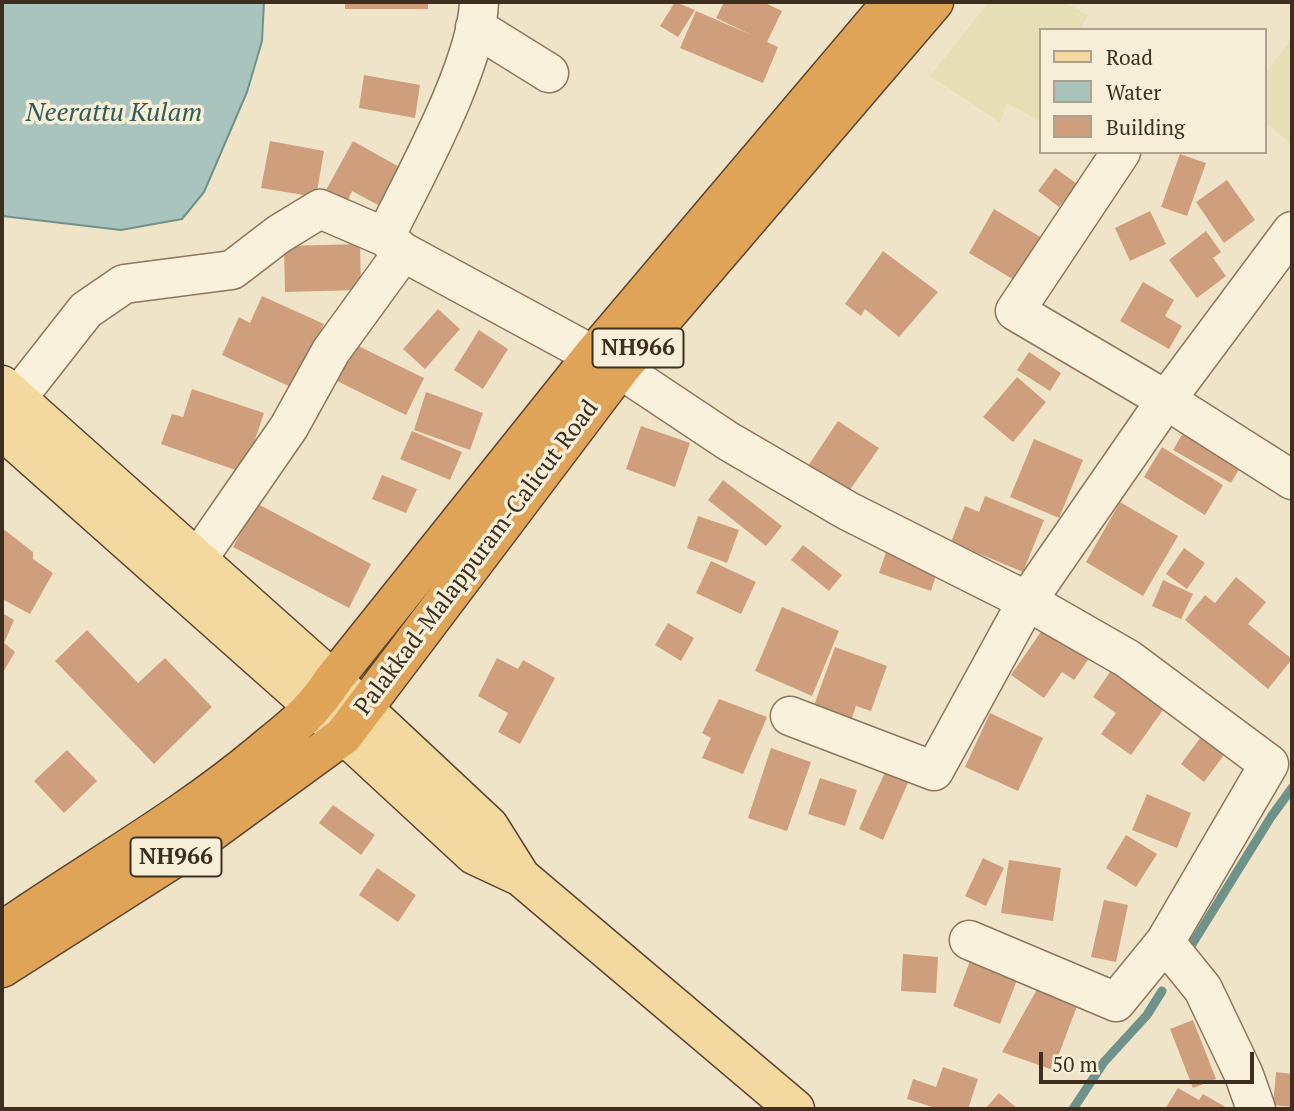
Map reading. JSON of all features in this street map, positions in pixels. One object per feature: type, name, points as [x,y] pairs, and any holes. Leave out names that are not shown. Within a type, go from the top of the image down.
[{"type":"highway","name":"Palakkad-Malappuram-Calicut Road","points":[[2,968],[184,852],[353,723],[607,362],[892,2]]},
{"type":"highway","name":"Palakkad-Malappuram-Calicut Road","points":[[2,931],[174,818],[240,770],[324,694],[607,362],[934,2]]},
{"type":"main road","points":[[6,408],[197,560],[353,723],[489,826],[521,877],[796,1109]]},
{"type":"main road","points":[[6,408],[324,694]]},
{"type":"street","points":[[197,560],[289,427],[394,245],[454,92],[477,15],[549,73]]},
{"type":"street","points":[[1120,154],[1015,311],[1166,400],[1292,480]]},
{"type":"street","points":[[6,408],[86,310],[124,284],[232,270],[278,234],[320,209],[394,245],[607,362],[728,441],[848,510],[1027,601],[1128,659],[1269,764],[1165,942],[1116,1003],[969,940]]},
{"type":"street","points":[[790,716],[934,771],[1027,601],[1166,400],[1292,231]]},
{"type":"street","points":[[1165,942],[1203,989],[1244,1074],[1256,1109]]},
{"type":"shaded area","points":[[989,2],[1064,2],[1088,15],[1081,28],[1038,28],[1038,120],[1007,103],[1000,122],[930,76]]},
{"type":"shaded area","points":[[1292,39],[1292,144],[1266,124],[1266,72]]},
{"type":"water","name":"Neerattu Kulam","points":[[2,2],[264,2],[262,41],[247,92],[204,192],[182,219],[121,230],[2,216]]},
{"type":"building","points":[[345,2],[428,2],[428,9],[345,9]]},
{"type":"building","points":[[675,2],[695,10],[678,37],[660,26]]},
{"type":"building","points":[[724,2],[763,2],[782,11],[767,42],[778,47],[763,83],[680,48],[696,11],[754,36],[716,18]]},
{"type":"building","points":[[364,75],[420,85],[415,118],[359,108]]},
{"type":"building","points":[[270,141],[324,151],[316,197],[261,188]]},
{"type":"building","points":[[353,141],[401,168],[380,206],[352,191],[347,202],[326,190]]},
{"type":"building","points":[[1180,154],[1206,163],[1187,216],[1161,207]]},
{"type":"building","points":[[1055,168],[1077,184],[1059,207],[1038,191]]},
{"type":"building","points":[[1227,180],[1255,220],[1224,243],[1196,202]]},
{"type":"building","points":[[994,209],[1047,241],[1021,284],[969,253]]},
{"type":"building","points":[[1150,211],[1166,244],[1130,261],[1115,228]]},
{"type":"building","points":[[1206,231],[1221,252],[1213,258],[1226,276],[1197,298],[1169,260]]},
{"type":"building","points":[[360,244],[361,290],[285,292],[284,246]]},
{"type":"building","points":[[883,251],[938,292],[899,337],[865,309],[861,316],[845,304]]},
{"type":"building","points":[[1143,282],[1174,300],[1165,316],[1182,326],[1169,349],[1120,321]]},
{"type":"building","points":[[262,296],[324,324],[295,389],[222,355],[239,317],[250,323]]},
{"type":"building","points":[[438,309],[460,329],[425,369],[403,349]]},
{"type":"building","points":[[479,330],[508,349],[483,389],[454,370]]},
{"type":"building","points":[[346,340],[424,378],[406,415],[329,377]]},
{"type":"building","points":[[1029,352],[1061,373],[1050,391],[1017,370]]},
{"type":"building","points":[[1017,377],[1046,402],[1013,442],[983,417]]},
{"type":"building","points":[[192,389],[264,413],[244,473],[161,444],[172,414],[183,417]]},
{"type":"building","points":[[426,392],[483,413],[470,450],[414,430]]},
{"type":"building","points":[[838,421],[879,448],[847,494],[808,466]]},
{"type":"building","points":[[1188,424],[1246,457],[1231,483],[1173,450]]},
{"type":"building","points":[[641,426],[690,443],[675,487],[626,469]]},
{"type":"building","points":[[412,431],[462,452],[450,480],[400,459]]},
{"type":"building","points":[[1034,439],[1083,460],[1059,518],[1010,497]]},
{"type":"building","points":[[1162,447],[1223,485],[1205,515],[1144,477]]},
{"type":"building","points":[[382,475],[417,489],[406,513],[372,499]]},
{"type":"building","points":[[723,480],[782,526],[766,546],[708,500]]},
{"type":"building","points":[[985,496],[1044,520],[1023,572],[951,542],[965,506],[979,512]]},
{"type":"building","points":[[1120,502],[1178,536],[1143,596],[1086,562]]},
{"type":"building","points":[[256,503],[371,564],[349,608],[233,547]]},
{"type":"building","points":[[698,516],[739,530],[727,563],[687,548]]},
{"type":"building","points":[[2,528],[33,552],[33,559],[53,573],[30,614],[2,599]]},
{"type":"building","points":[[803,545],[842,575],[829,591],[791,560]]},
{"type":"building","points":[[1184,548],[1205,563],[1187,589],[1166,574]]},
{"type":"building","points":[[886,552],[938,569],[931,591],[879,573]]},
{"type":"building","points":[[711,561],[756,582],[741,614],[696,593]]},
{"type":"building","points":[[1236,577],[1266,602],[1248,624],[1292,659],[1268,689],[1185,620],[1205,595],[1215,603]]},
{"type":"building","points":[[1163,580],[1193,594],[1181,619],[1152,606]]},
{"type":"building","points":[[782,607],[839,631],[812,696],[755,671]]},
{"type":"building","points":[[2,613],[14,620],[4,643],[15,652],[2,674]]},
{"type":"building","points":[[668,623],[694,638],[681,661],[655,645]]},
{"type":"building","points":[[1045,626],[1090,657],[1074,680],[1062,672],[1044,698],[1011,675]]},
{"type":"building","points":[[87,630],[138,683],[165,658],[212,707],[154,764],[55,661]]},
{"type":"building","points":[[835,647],[887,666],[871,711],[856,706],[850,724],[812,711]]},
{"type":"building","points":[[497,658],[518,669],[523,660],[555,678],[520,744],[498,732],[508,713],[478,696]]},
{"type":"building","points":[[1112,669],[1165,707],[1131,755],[1101,734],[1116,713],[1093,697]]},
{"type":"building","points":[[719,699],[767,717],[743,774],[702,758],[711,738],[702,733]]},
{"type":"building","points":[[990,713],[1043,738],[1018,791],[965,767]]},
{"type":"building","points":[[1206,730],[1229,748],[1204,782],[1181,764]]},
{"type":"building","points":[[771,748],[811,762],[787,831],[748,818]]},
{"type":"building","points":[[67,750],[97,781],[64,813],[34,781]]},
{"type":"building","points":[[888,766],[911,776],[883,840],[859,829]]},
{"type":"building","points":[[820,778],[857,790],[845,826],[808,814]]},
{"type":"building","points":[[1147,794],[1191,813],[1177,848],[1132,830]]},
{"type":"building","points":[[333,805],[375,835],[361,855],[319,823]]},
{"type":"building","points":[[1126,835],[1157,854],[1136,887],[1106,868]]},
{"type":"building","points":[[983,858],[1004,868],[986,906],[965,896]]},
{"type":"building","points":[[1009,860],[1061,868],[1053,921],[1001,913]]},
{"type":"building","points":[[377,868],[416,895],[398,922],[359,895]]},
{"type":"building","points":[[1104,900],[1128,905],[1116,962],[1091,957]]},
{"type":"building","points":[[903,954],[938,957],[936,993],[901,991]]},
{"type":"building","points":[[970,961],[1017,980],[1000,1024],[953,1006]]},
{"type":"building","points":[[1040,984],[1077,1006],[1053,1070],[1002,1052]]},
{"type":"building","points":[[1193,1020],[1216,1079],[1193,1088],[1170,1029]]},
{"type":"building","points":[[943,1067],[978,1079],[968,1109],[939,1109],[907,1099],[913,1079],[936,1087]]},
{"type":"building","points":[[1276,1072],[1292,1074],[1292,1107],[1273,1105]]},
{"type":"building","points":[[1178,1088],[1199,1100],[1203,1094],[1229,1109],[1165,1109]]},
{"type":"building","points":[[999,1093],[1018,1109],[985,1109]]},
{"type":"waterway","points":[[1191,946],[1292,788]]},
{"type":"waterway","points":[[1073,1109],[1104,1062],[1147,1015],[1162,991]]}]
